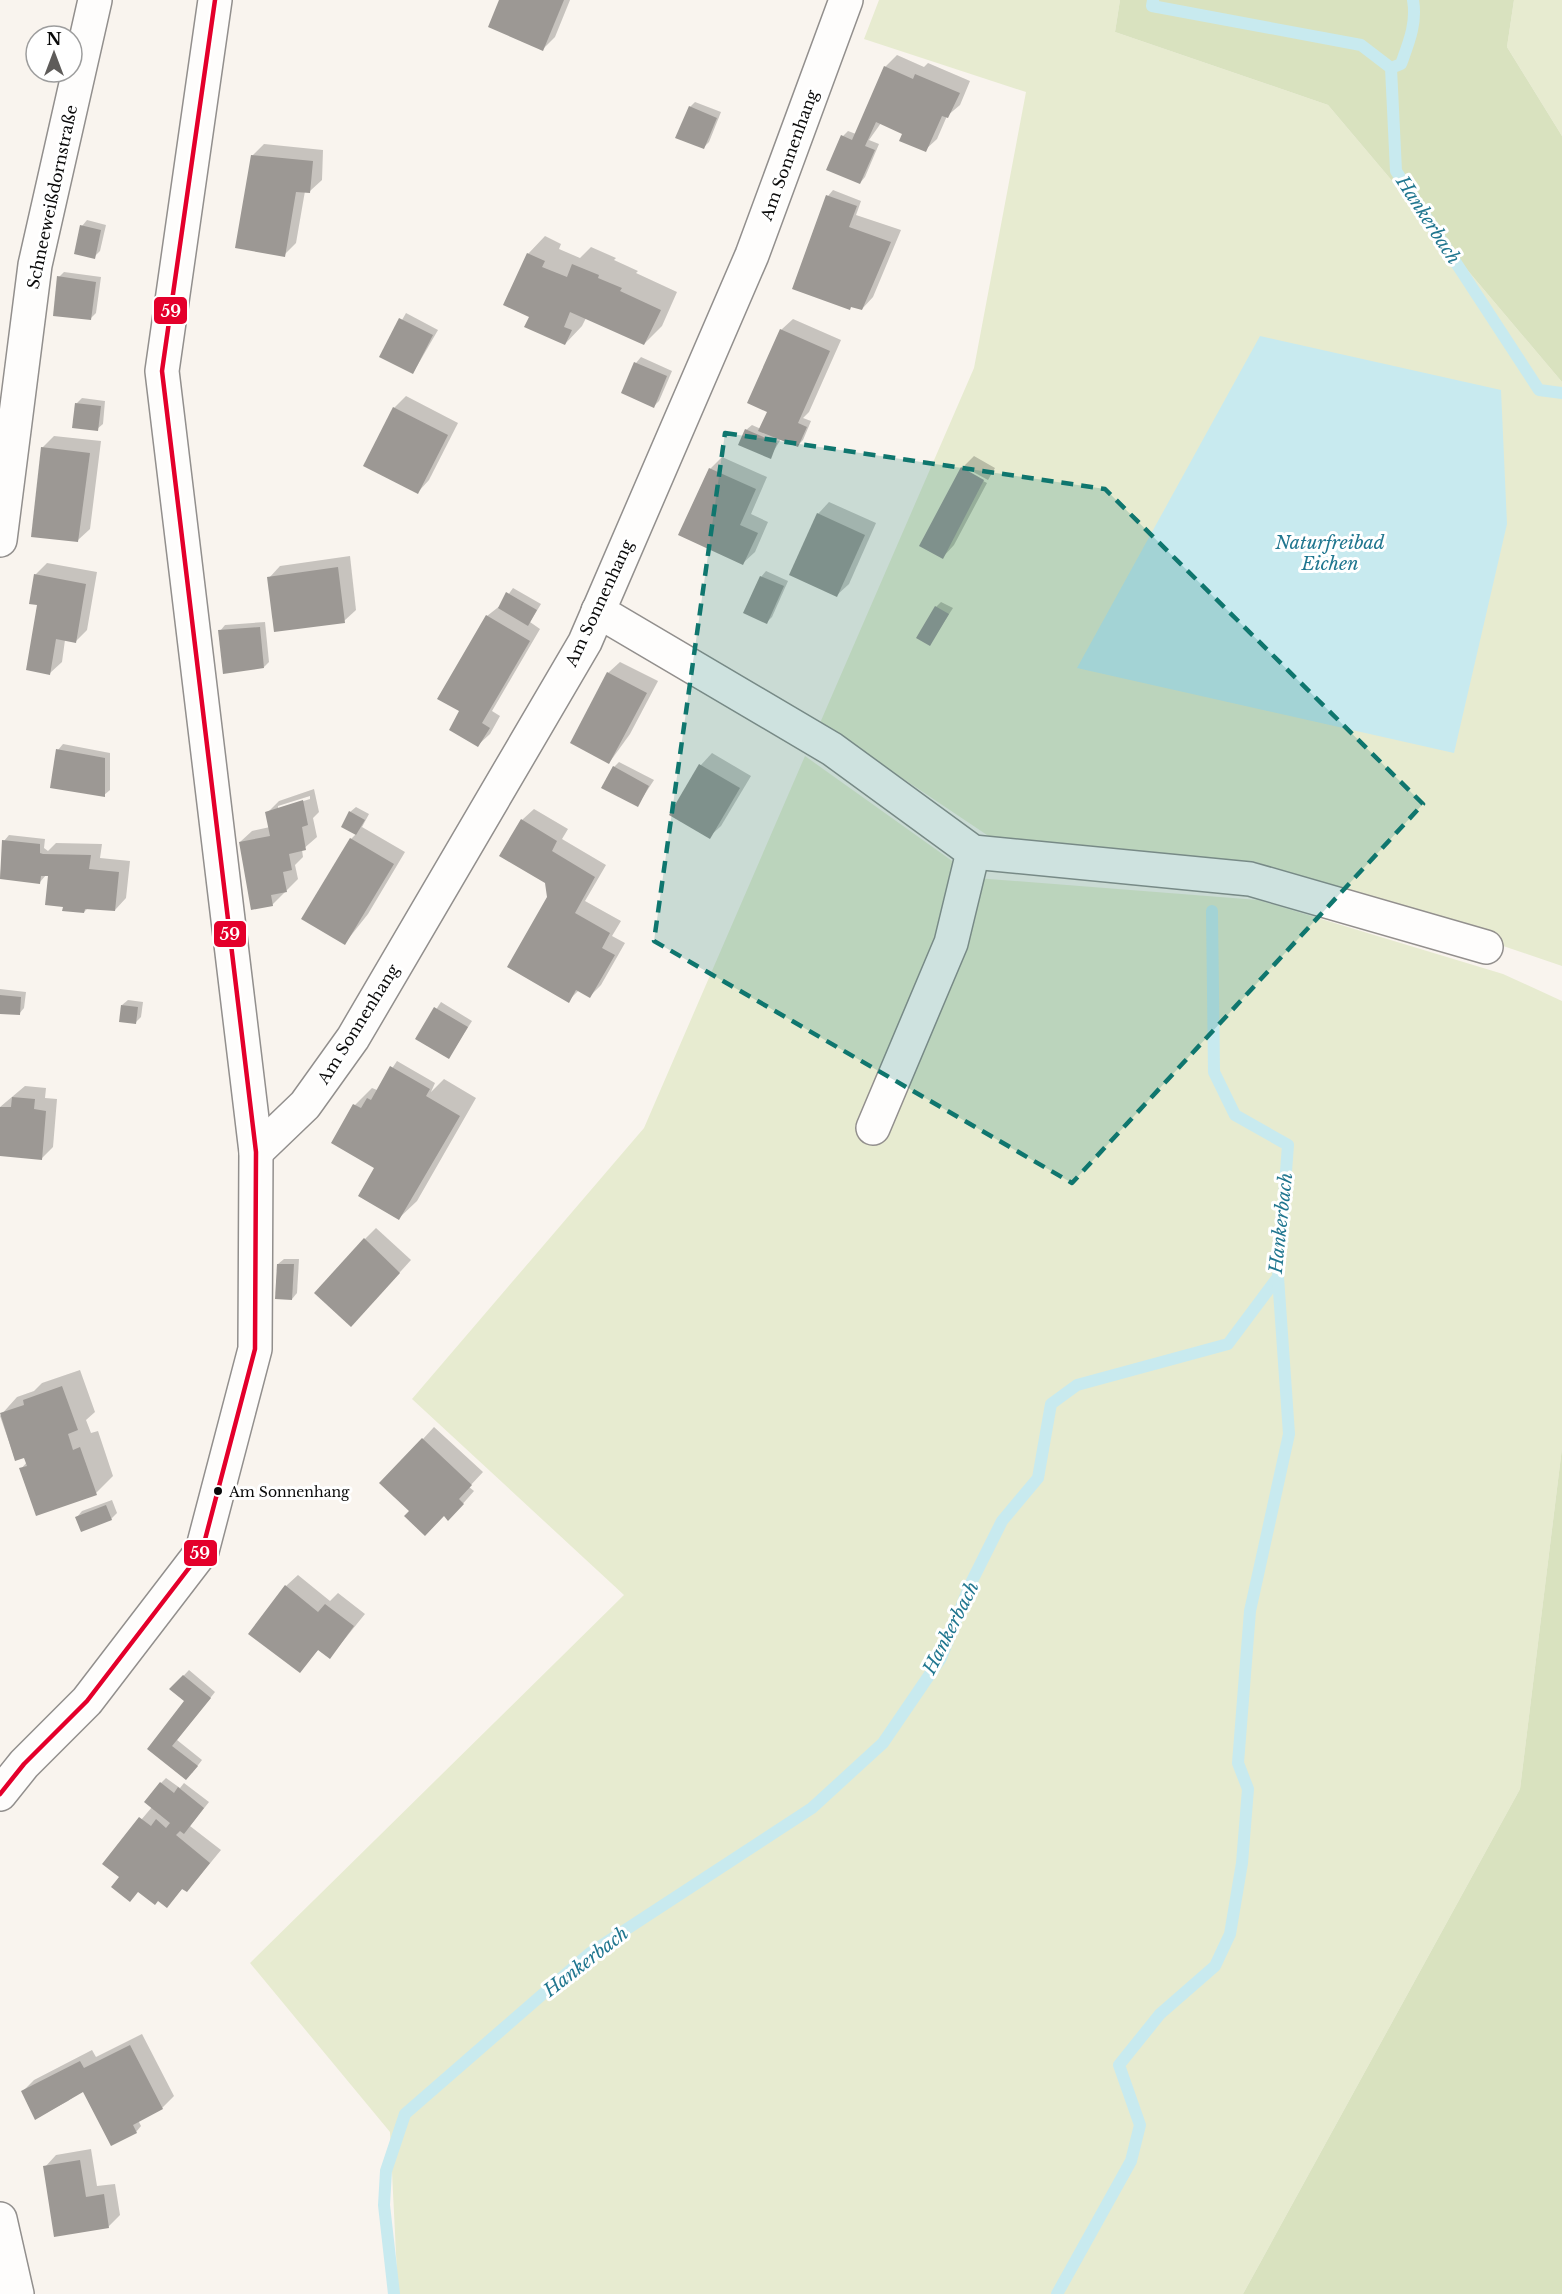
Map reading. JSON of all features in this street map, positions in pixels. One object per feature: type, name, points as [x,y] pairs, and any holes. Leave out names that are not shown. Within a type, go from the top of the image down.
[{"type":"street","name":"Schneeweißdornstraße","points":[[0,540],[34,265],[95,0]]},
{"type":"street","points":[[0,1794],[24,1764],[87,1701],[202,1551],[255,1349],[256,1152],[162,371],[215,0]]},
{"type":"street","name":"Am Sonnenhang","points":[[256,1152],[305,1105],[354,1038],[585,642],[752,255],[846,0]]},
{"type":"street","points":[[598,611],[832,748],[973,852],[1250,879],[1486,947]]},
{"type":"street","points":[[873,1128],[951,942],[973,852]]},
{"type":"street","points":[[0,2219],[17,2294]]},
{"type":"highlighted area","points":[[725,433],[1105,489],[1423,804],[1072,1183],[654,941]]},
{"type":"green space","points":[[879,0],[1120,0],[1115,32],[1328,105],[1562,382],[1562,966],[1256,862],[990,837],[820,723],[974,368],[1026,92],[864,39]]},
{"type":"green space","points":[[1120,0],[1514,0],[1507,47],[1562,136],[1562,382],[1328,105],[1115,32]]},
{"type":"green space","points":[[1514,0],[1562,0],[1562,136],[1507,47]]},
{"type":"green space","points":[[805,756],[976,878],[1258,900],[1503,974],[1562,1001],[1562,1448],[1520,1789],[1243,2294],[398,2294],[390,2132],[250,1963],[624,1595],[412,1399],[644,1128]]},
{"type":"green space","points":[[1562,1448],[1562,2294],[1243,2294],[1520,1789]]},
{"type":"water","name":"Naturfreibad Eichen","points":[[1260,336],[1501,390],[1507,524],[1454,753],[1077,668]]},
{"type":"building","points":[[499,0],[564,0],[543,51],[488,27]]},
{"type":"building","points":[[884,66],[913,79],[915,74],[960,93],[948,118],[942,116],[926,152],[899,141],[902,134],[876,122],[865,146],[875,150],[860,184],[826,170],[841,135],[852,140]]},
{"type":"building","points":[[689,106],[717,118],[704,149],[675,138]]},
{"type":"building","points":[[251,155],[313,161],[310,193],[296,192],[285,257],[235,248]]},
{"type":"building","points":[[826,195],[857,206],[849,227],[891,242],[862,310],[851,307],[850,310],[792,289]]},
{"type":"building","points":[[80,225],[101,230],[95,259],[74,254]]},
{"type":"building","points":[[527,253],[545,261],[542,267],[567,277],[572,264],[599,275],[598,278],[622,288],[620,291],[661,310],[644,345],[570,312],[564,327],[572,330],[565,345],[524,327],[529,317],[503,305]]},
{"type":"building","points":[[57,276],[96,282],[91,320],[53,316]]},
{"type":"building","points":[[399,318],[433,335],[413,374],[379,357]]},
{"type":"building","points":[[780,329],[830,351],[798,423],[807,427],[798,447],[758,431],[767,412],[747,403]]},
{"type":"building","points":[[634,362],[667,376],[654,408],[621,393]]},
{"type":"building","points":[[75,403],[101,406],[98,431],[72,428]]},
{"type":"building","points":[[393,407],[448,435],[418,494],[363,466]]},
{"type":"building","points":[[745,429],[777,443],[771,459],[738,445]]},
{"type":"building","points":[[41,447],[90,453],[78,542],[31,537]]},
{"type":"building","points":[[961,467],[984,480],[943,559],[919,546]]},
{"type":"building","points":[[709,468],[756,489],[740,525],[758,533],[743,565],[678,535]]},
{"type":"building","points":[[817,513],[865,535],[837,597],[789,575]]},
{"type":"building","points":[[338,567],[345,623],[274,632],[267,577]]},
{"type":"building","points":[[34,574],[86,584],[76,643],[56,639],[50,675],[26,670],[37,605],[29,604]]},
{"type":"building","points":[[760,576],[784,586],[767,624],[743,613]]},
{"type":"building","points":[[506,592],[537,610],[528,626],[498,608]]},
{"type":"building","points":[[935,606],[949,614],[930,646],[916,638]]},
{"type":"building","points":[[486,615],[530,641],[482,723],[490,728],[478,747],[449,730],[459,711],[437,699]]},
{"type":"building","points":[[260,627],[264,668],[223,674],[218,630]]},
{"type":"building","points":[[607,672],[647,693],[609,764],[570,743]]},
{"type":"building","points":[[56,749],[105,758],[105,797],[50,788]]},
{"type":"building","points":[[699,764],[740,788],[710,839],[669,815]]},
{"type":"building","points":[[613,766],[649,786],[638,807],[601,788]]},
{"type":"building","points":[[303,800],[308,825],[302,827],[306,850],[289,854],[292,870],[283,872],[287,892],[271,895],[273,906],[251,910],[239,842],[270,836],[265,812]]},
{"type":"building","points":[[349,811],[365,820],[356,835],[341,827]]},
{"type":"building","points":[[521,819],[557,841],[552,851],[595,877],[575,913],[610,933],[602,948],[615,955],[590,998],[576,990],[569,1003],[507,967],[547,897],[545,883],[499,856]]},
{"type":"building","points":[[350,838],[394,864],[345,945],[301,919]]},
{"type":"building","points":[[2,840],[40,844],[40,853],[43,854],[91,855],[89,869],[119,872],[115,911],[85,909],[84,913],[62,911],[63,907],[45,905],[48,876],[41,876],[40,884],[0,879]]},
{"type":"building","points":[[0,995],[21,997],[20,1015],[0,1014]]},
{"type":"building","points":[[121,1005],[138,1007],[136,1024],[119,1022]]},
{"type":"building","points":[[434,1007],[468,1027],[449,1059],[415,1039]]},
{"type":"building","points":[[390,1066],[430,1089],[426,1096],[460,1116],[399,1220],[358,1196],[374,1168],[331,1143],[353,1104],[361,1108],[367,1098],[371,1100]]},
{"type":"building","points":[[12,1097],[35,1099],[34,1109],[46,1111],[42,1160],[0,1156],[0,1107],[11,1107]]},
{"type":"building","points":[[364,1238],[400,1273],[351,1327],[314,1293]]},
{"type":"building","points":[[277,1264],[294,1264],[292,1300],[275,1299]]},
{"type":"building","points":[[62,1386],[78,1430],[68,1434],[73,1450],[80,1447],[97,1495],[36,1516],[19,1468],[27,1466],[24,1458],[15,1461],[0,1413],[24,1405],[23,1400]]},
{"type":"building","points":[[422,1438],[472,1485],[459,1499],[464,1504],[448,1521],[444,1516],[425,1536],[404,1516],[409,1511],[379,1483]]},
{"type":"building","points":[[106,1505],[112,1520],[81,1532],[75,1517]]},
{"type":"building","points":[[285,1585],[318,1612],[325,1604],[354,1626],[330,1659],[318,1650],[300,1673],[248,1634]]},
{"type":"building","points":[[183,1675],[211,1698],[172,1746],[198,1766],[186,1780],[147,1749],[184,1701],[169,1689]]},
{"type":"building","points":[[160,1782],[174,1793],[178,1787],[204,1808],[184,1834],[180,1831],[176,1835],[210,1863],[187,1892],[182,1889],[167,1908],[158,1901],[155,1905],[138,1892],[130,1902],[111,1887],[119,1877],[102,1864],[139,1817],[151,1826],[156,1819],[166,1828],[170,1823],[144,1802]]},
{"type":"building","points":[[130,2045],[163,2109],[133,2125],[137,2133],[111,2146],[83,2092],[35,2120],[21,2091],[80,2061],[84,2068]]},
{"type":"building","points":[[80,2160],[86,2197],[104,2194],[109,2228],[54,2237],[43,2166]]},
{"type":"waterway","name":"Hankerbach","points":[[1153,0],[1152,6],[1361,45],[1391,68],[1396,171],[1539,390],[1562,393]]},
{"type":"waterway","points":[[1391,68],[1401,64],[1409,40],[1414,17],[1413,0]]},
{"type":"waterway","name":"Hankerbach","points":[[394,2294],[384,2205],[386,2171],[405,2114],[590,1953],[812,1808],[883,1743],[941,1658],[970,1585],[1002,1521],[1038,1478],[1051,1404],[1077,1385],[1228,1344],[1278,1277],[1288,1145],[1235,1115],[1214,1072],[1212,911]]},
{"type":"waterway","points":[[1057,2294],[1131,2161],[1140,2125],[1119,2065],[1160,2014],[1215,1966],[1230,1934],[1242,1863],[1248,1789],[1238,1763],[1250,1611],[1289,1434],[1278,1277]]},
{"type":"transit line","name":"59","points":[[0,1794],[24,1764],[87,1701],[202,1551],[255,1349],[256,1152],[162,371],[215,0]]},
{"type":"place","name":"Am Sonnenhang","points":[[218,1491]]}]
